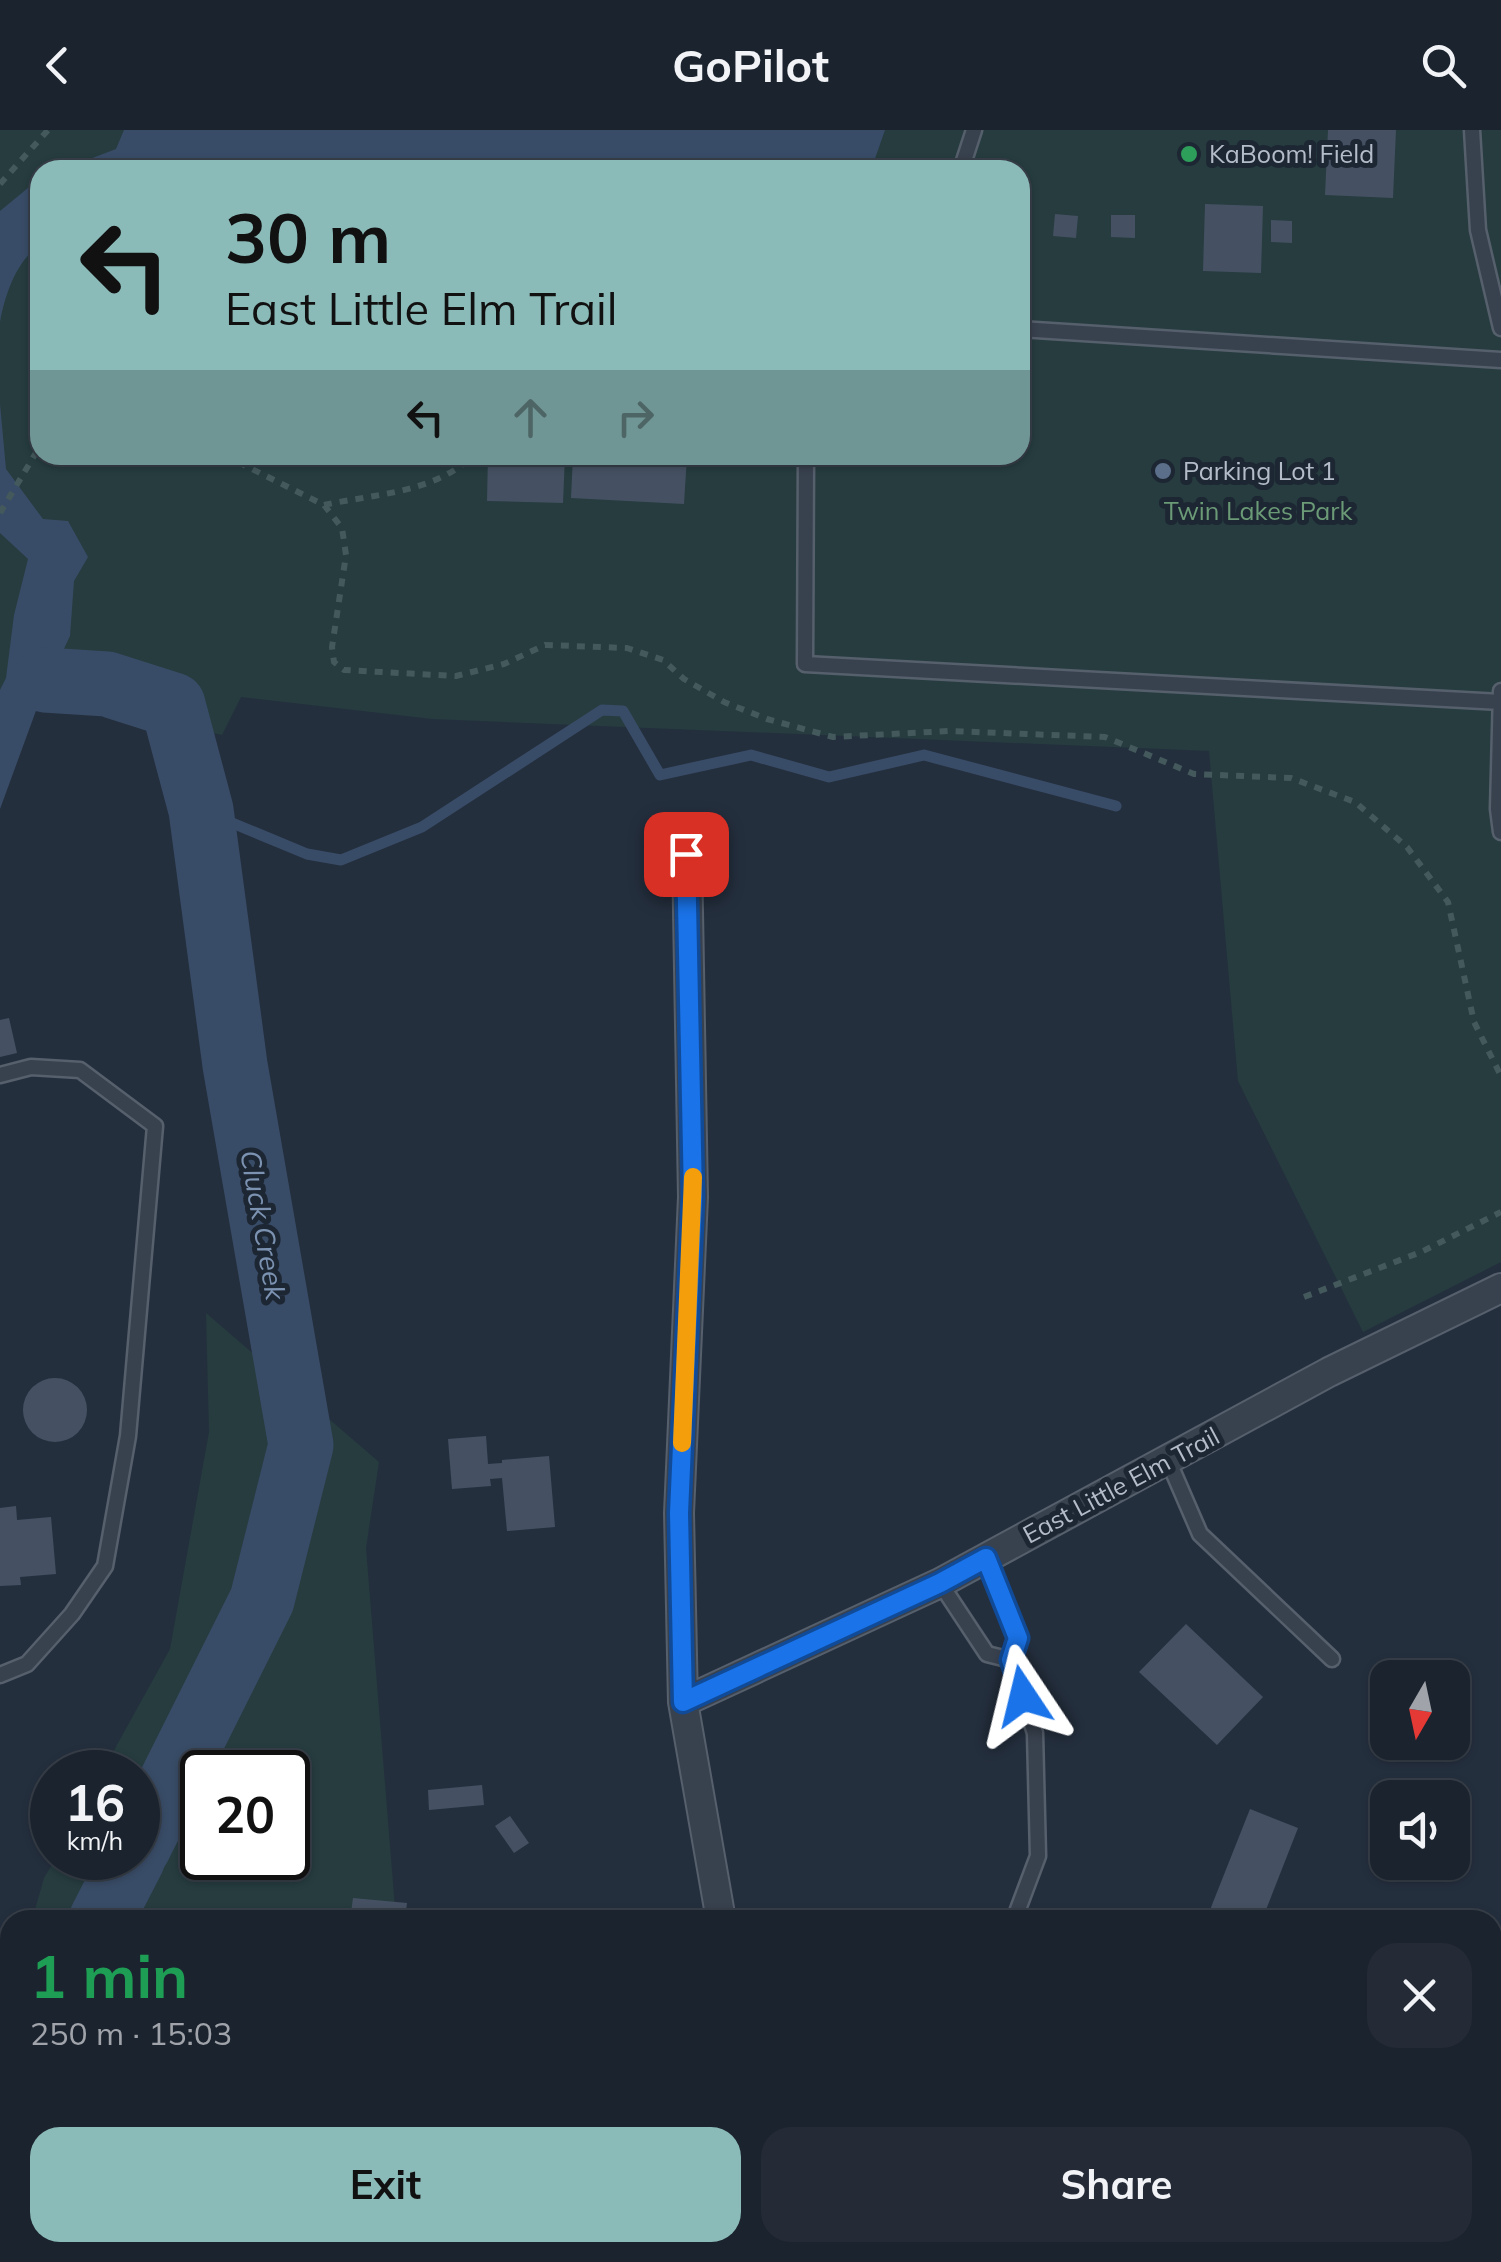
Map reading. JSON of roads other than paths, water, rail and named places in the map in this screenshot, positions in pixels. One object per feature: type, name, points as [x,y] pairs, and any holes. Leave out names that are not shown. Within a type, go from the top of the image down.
[{"type":"street","points":[[686,854],[693,1197],[679,1513],[683,1702],[720,1910]]},
{"type":"street","name":"East Little Elm Trail","points":[[683,1702],[940,1583],[1329,1372],[1501,1288]]},
{"type":"lane","points":[[964,160],[974,130]]},
{"type":"lane","points":[[1472,130],[1478,230],[1501,328]]},
{"type":"lane","points":[[1030,330],[1501,360]]},
{"type":"lane","points":[[806,465],[805,664],[1500,702]]},
{"type":"lane","points":[[1501,691],[1501,832]]},
{"type":"lane","points":[[0,1075],[31,1067],[80,1070],[155,1126],[128,1436],[105,1566],[72,1614],[26,1664],[0,1674]]},
{"type":"lane","points":[[1168,1460],[1200,1534],[1332,1659]]},
{"type":"lane","points":[[986,1558],[1018,1638],[1011,1660],[1035,1733],[1038,1856],[1018,1910]]},
{"type":"lane","points":[[940,1583],[987,1654],[1011,1660]]},
{"type":"water","points":[[124,130],[885,130],[874,160],[87,160],[116,149]]},
{"type":"water","points":[[30,186],[30,254],[18,269],[0,322],[0,211]]},
{"type":"water","points":[[0,404],[6,469],[43,519],[68,521],[88,557],[74,581],[70,636],[41,697],[0,809],[0,690],[6,678],[14,615],[28,559],[0,533]]},
{"type":"waterway","name":"Cluck Creek","points":[[45,680],[107,684],[173,705],[201,810],[235,1065],[301,1445],[262,1600],[160,1804]]},
{"type":"waterway","points":[[201,810],[307,854],[341,860],[422,827],[602,710],[623,711],[660,775],[751,755],[829,777],[924,755],[1116,806]]},
{"type":"waterway","name":"Cluck Creek","points":[[106,1910],[122,1880]]},
{"type":"place","name":"KaBoom! Field","points":[[1189,154]]},
{"type":"place","name":"Parking Lot 1","points":[[1163,471]]},
{"type":"park label","name":"Twin Lakes Park","points":[[1258,511]]}]
